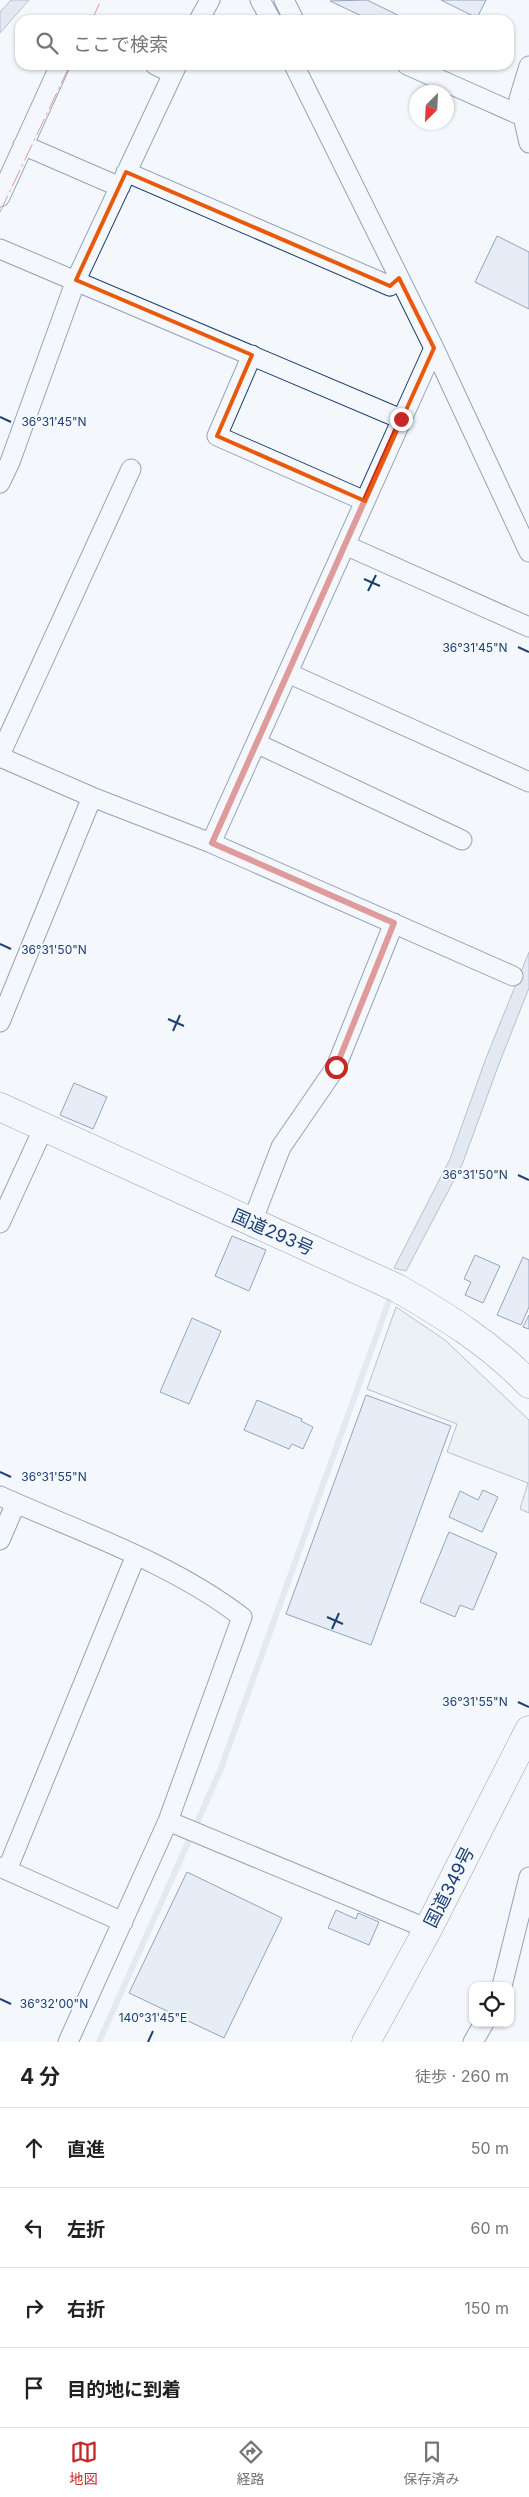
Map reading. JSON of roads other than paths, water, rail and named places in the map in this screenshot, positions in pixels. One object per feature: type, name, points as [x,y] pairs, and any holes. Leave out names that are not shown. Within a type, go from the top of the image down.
[{"type":"highway","name":"国道293号","points":[[0,1107],[397,1288],[443,1315],[484,1344],[529,1384]]},
{"type":"highway","name":"国道349号","points":[[366,2042],[428,1929],[529,1730]]},
{"type":"street","points":[[202,15],[210,0]]},
{"type":"street","points":[[260,0],[268,15]]},
{"type":"street","points":[[284,0],[292,15]]},
{"type":"street","points":[[529,66],[519,99],[529,143]]},
{"type":"street","points":[[0,197],[58,70]]},
{"type":"street","points":[[0,483],[5,460],[76,280],[175,70]]},
{"type":"street","points":[[300,70],[434,348],[529,552]]},
{"type":"street","points":[[418,70],[522,116]]},
{"type":"street","points":[[23,145],[123,180],[390,286],[399,278]]},
{"type":"street","points":[[0,249],[401,419]]},
{"type":"street","points":[[212,843],[434,348]]},
{"type":"street","points":[[252,355],[217,436],[365,501]]},
{"type":"street","points":[[131,469],[0,756],[92,797],[212,843],[513,976]]},
{"type":"street","points":[[345,545],[529,627]]},
{"type":"street","points":[[288,673],[529,782]]},
{"type":"street","points":[[256,743],[462,840]]},
{"type":"street","points":[[0,1022],[92,797]]},
{"type":"street","points":[[252,1222],[281,1147],[336,1067],[394,923]]},
{"type":"street","points":[[0,1223],[44,1127]]},
{"type":"street","points":[[0,1540],[8,1500],[136,1555],[211,1593],[242,1617],[168,1821],[68,2042]]},
{"type":"street","points":[[123,1922],[4,1868],[136,1555]]},
{"type":"street","points":[[168,1821],[428,1929]]},
{"type":"street","points":[[503,1982],[529,1877]]},
{"type":"street","points":[[473,2042],[482,2027]]},
{"type":"waterway","points":[[99,2042],[220,1771],[389,1301]]}]
